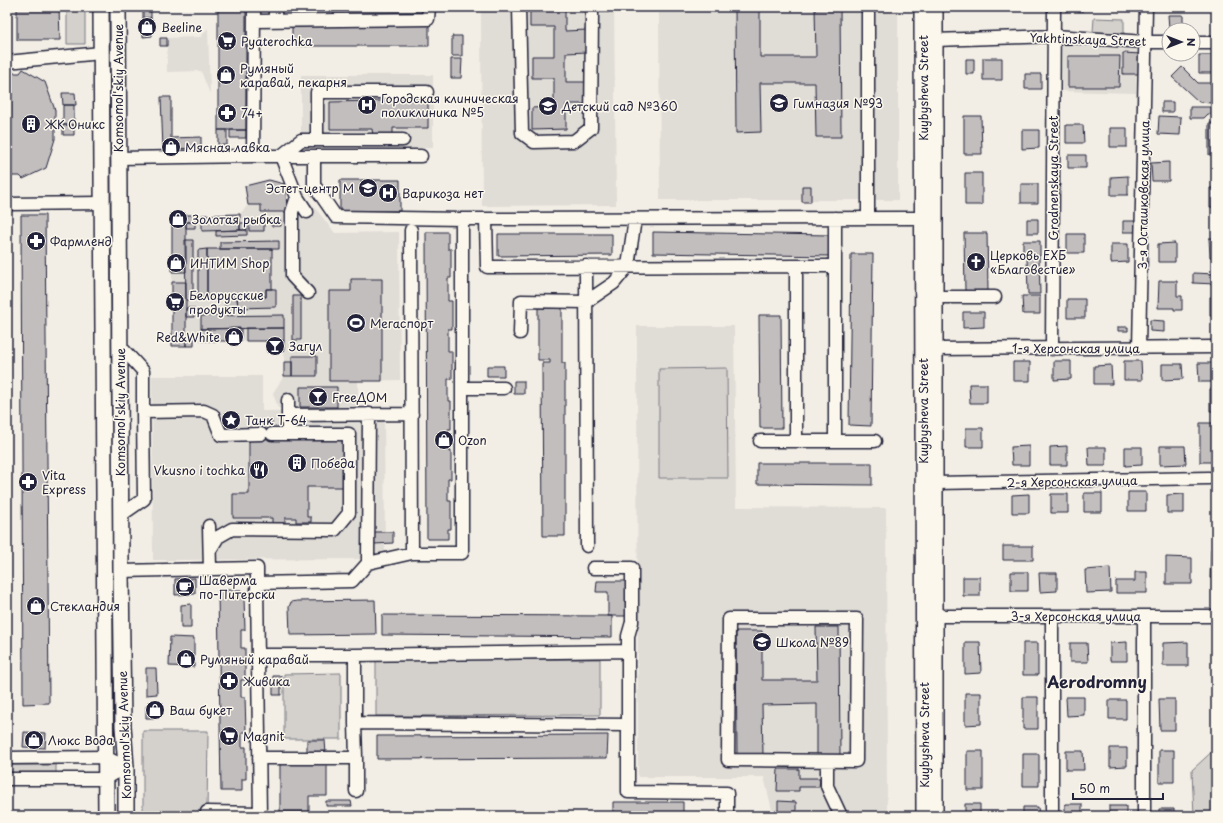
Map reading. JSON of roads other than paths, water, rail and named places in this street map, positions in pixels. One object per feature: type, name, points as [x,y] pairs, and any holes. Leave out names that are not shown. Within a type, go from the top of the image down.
[{"type":"main road","name":"Komsomol'skiy Avenue","points":[[101,7],[106,816]]},
{"type":"main road","name":"Komsomol'skiy Avenue","points":[[118,7],[120,515],[122,710],[126,767],[126,816]]},
{"type":"main road","name":"Kuybysheva Street","points":[[922,7],[929,40]]},
{"type":"main road","name":"Kuybysheva Street","points":[[924,816],[929,615],[929,40],[935,7]]},
{"type":"main road","name":"Kuybysheva Street","points":[[929,218],[935,296],[929,349]]},
{"type":"main road","name":"Kuybysheva Street","points":[[929,615],[935,816]]},
{"type":"main road","points":[[104,669],[110,691],[110,713],[112,718],[114,720],[121,717],[122,710]]},
{"type":"street","points":[[253,156],[254,7]]},
{"type":"street","points":[[275,7],[275,20]]},
{"type":"street","points":[[254,21],[428,19],[428,7]]},
{"type":"street","points":[[519,7],[522,132],[534,142],[574,141],[591,128],[591,7]]},
{"type":"street","points":[[868,7],[868,218]]},
{"type":"street","name":"Grodnenskaya Street","points":[[1052,349],[1054,7]]},
{"type":"street","name":"3-я Осташковская улица","points":[[1139,348],[1146,7]]},
{"type":"street","name":"Yakhtinskaya Street","points":[[929,40],[1054,36],[1161,42]]},
{"type":"street","points":[[1201,43],[1216,43]]},
{"type":"street","points":[[7,62],[101,53]]},
{"type":"street","points":[[317,140],[317,92],[427,92]]},
{"type":"street","points":[[281,156],[301,140],[403,140]]},
{"type":"street","points":[[281,156],[296,197],[307,212]]},
{"type":"street","points":[[314,156],[314,185],[336,218],[929,218]]},
{"type":"street","points":[[118,158],[420,156]]},
{"type":"street","points":[[296,197],[292,212],[292,276],[308,293]]},
{"type":"street","points":[[7,204],[102,203]]},
{"type":"street","points":[[520,333],[521,302],[586,302],[614,283],[628,266],[635,218]]},
{"type":"street","points":[[835,218],[835,441]]},
{"type":"street","points":[[257,583],[352,581],[368,563],[412,553],[462,553],[462,219]]},
{"type":"street","points":[[486,219],[487,267],[835,266]]},
{"type":"street","points":[[411,230],[412,553]]},
{"type":"street","points":[[586,266],[587,546]]},
{"type":"street","points":[[796,266],[796,441]]},
{"type":"street","points":[[935,296],[995,297]]},
{"type":"street","points":[[120,346],[143,371],[144,412],[144,499],[120,515]]},
{"type":"street","name":"1-я Херсонская улица","points":[[929,349],[1216,348]]},
{"type":"street","points":[[462,388],[504,388]]},
{"type":"street","points":[[288,400],[288,434]]},
{"type":"street","points":[[144,412],[198,414],[204,411],[213,415],[221,435],[349,434],[349,513],[335,530],[232,529],[218,537],[210,550]]},
{"type":"street","points":[[368,563],[369,414]]},
{"type":"street","points":[[288,415],[412,414]]},
{"type":"street","points":[[760,441],[875,441]]},
{"type":"street","name":"2-я Херсонская улица","points":[[929,483],[1209,478]]},
{"type":"street","points":[[209,526],[210,569]]},
{"type":"street","points":[[121,571],[257,568],[260,815],[207,812]]},
{"type":"street","points":[[593,568],[632,568],[632,622],[628,636],[628,792],[727,793],[727,816]]},
{"type":"street","name":"3-я Херсонская улица","points":[[929,615],[1216,616]]},
{"type":"street","points":[[1052,616],[1052,816]]},
{"type":"street","points":[[1144,616],[1144,816]]},
{"type":"street","points":[[729,619],[857,619],[856,761],[828,761],[728,760],[729,619]]},
{"type":"street","points":[[258,655],[628,651]]},
{"type":"street","points":[[355,655],[356,791]]},
{"type":"street","points":[[355,723],[628,724]]},
{"type":"street","points":[[7,758],[105,757],[126,767]]},
{"type":"street","points":[[259,758],[356,758]]},
{"type":"street","points":[[828,761],[827,786],[842,816]]},
{"type":"street","points":[[7,779],[105,779],[126,767]]},
{"type":"place","name":"Beeline","points":[[147,27]]},
{"type":"place","name":"Pyaterochka","points":[[227,41]]},
{"type":"place","name":"Румяный каравай, пекарня","points":[[226,75]]},
{"type":"place","name":"Гимназия №93","points":[[779,103]]},
{"type":"place","name":"Городская клиническая поликлиника №5","points":[[367,105]]},
{"type":"place","name":"Детский сад №360","points":[[548,106]]},
{"type":"place","name":"74+","points":[[227,113]]},
{"type":"place","name":"ЖК Оникс","points":[[31,124]]},
{"type":"place","name":"Мясная лавка","points":[[171,147]]},
{"type":"place","name":"Эстет-центр М","points":[[368,188]]},
{"type":"place","name":"Варикоза нет","points":[[388,193]]},
{"type":"place","name":"Золотая рыбка","points":[[178,219]]},
{"type":"place","name":"Фармленд","points":[[36,241]]},
{"type":"place","name":"Церковь ЕХБ «Благовестие»","points":[[976,262]]},
{"type":"place","name":"ИНТИМ Shop","points":[[176,263]]},
{"type":"place","name":"Белорусские продукты","points":[[175,302]]},
{"type":"place","name":"Мегаспорт","points":[[356,323]]},
{"type":"place","name":"Red&White","points":[[234,337]]},
{"type":"place","name":"Загул","points":[[275,346]]},
{"type":"place","name":"FreeДОМ","points":[[318,397]]},
{"type":"place","name":"Танк Т-64","points":[[231,420]]},
{"type":"place","name":"Ozon","points":[[444,440]]},
{"type":"place","name":"Победа","points":[[297,463]]},
{"type":"place","name":"Vkusno i tochka","points":[[259,470]]},
{"type":"place","name":"Vita Express","points":[[28,482]]},
{"type":"place","name":"Шаверма по-Питерски","points":[[185,587]]},
{"type":"place","name":"Стекландия","points":[[36,606]]},
{"type":"place","name":"Школа №89","points":[[762,642]]},
{"type":"place","name":"Румяный каравай","points":[[186,659]]},
{"type":"place","name":"Живика","points":[[229,681]]},
{"type":"place","name":"Ваш букет","points":[[155,710]]},
{"type":"place","name":"Magnit","points":[[229,736]]},
{"type":"place","name":"Люкс Вода","points":[[34,740]]},
{"type":"district","name":"Aerodromny","points":[[1097,681]]}]
